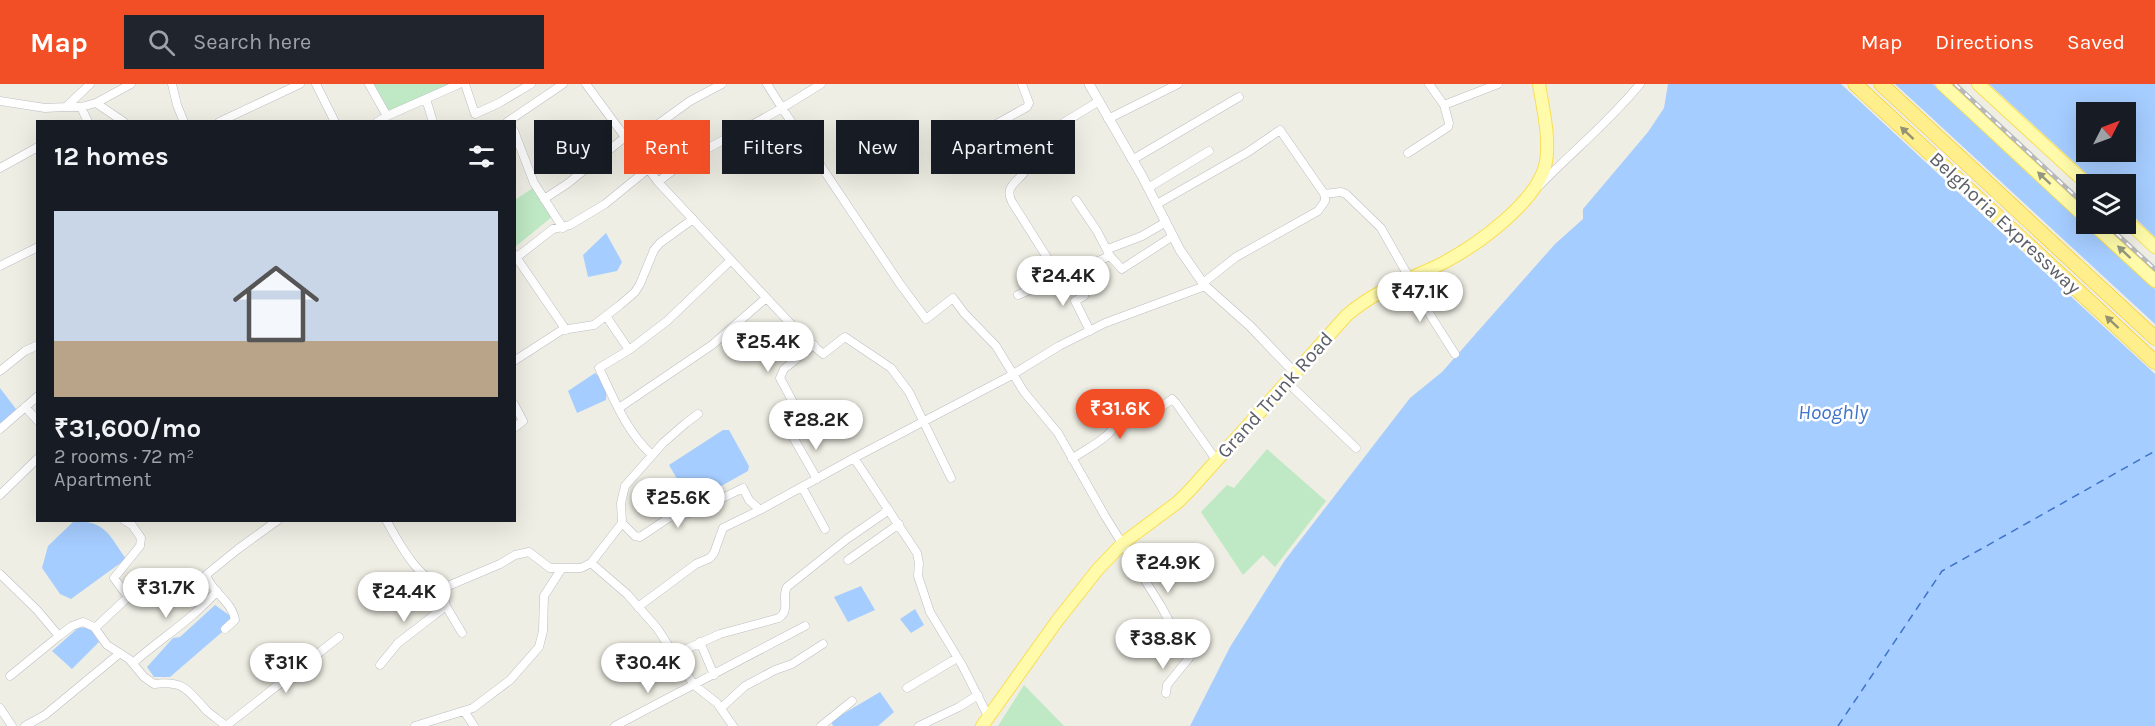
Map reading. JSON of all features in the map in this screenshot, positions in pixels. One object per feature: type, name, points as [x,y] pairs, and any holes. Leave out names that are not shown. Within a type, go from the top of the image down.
[{"type":"highway","name":"Belghoria Expressway","points":[[1855,84],[2155,362]]},
{"type":"highway","name":"Belghoria Expressway","points":[[1881,84],[2155,338]]},
{"type":"main road","name":"Grand Trunk Road","points":[[985,721],[1098,568],[1123,543],[1178,502],[1353,309],[1374,294],[1458,255],[1495,227],[1526,199],[1542,175],[1545,163],[1546,134],[1539,84]]},
{"type":"main road","points":[[1942,84],[2076,209]]},
{"type":"main road","points":[[1978,84],[2076,174]]},
{"type":"main road","points":[[2136,229],[2155,247]]},
{"type":"main road","points":[[2104,234],[2155,281]]},
{"type":"street","points":[[66,107],[90,84]]},
{"type":"street","points":[[0,101],[45,108],[81,107],[96,103],[131,84]]},
{"type":"street","points":[[172,84],[183,120]]},
{"type":"street","points":[[223,120],[282,88],[300,84]]},
{"type":"street","points":[[316,84],[334,120]]},
{"type":"street","points":[[369,84],[387,116]]},
{"type":"street","points":[[380,120],[459,84]]},
{"type":"street","points":[[465,84],[475,114],[500,103],[531,84]]},
{"type":"street","points":[[511,120],[563,84]]},
{"type":"street","points":[[544,199],[567,184],[624,138],[586,84]]},
{"type":"street","points":[[663,120],[690,101],[722,84]]},
{"type":"street","points":[[767,84],[900,284],[926,319],[953,298],[964,313],[996,346],[1006,360],[1012,375],[1052,424],[1161,606],[1189,658],[1167,685],[1166,693]]},
{"type":"street","points":[[658,182],[674,168],[712,145],[758,123],[821,84]]},
{"type":"street","points":[[1004,120],[1029,106],[1022,84]]},
{"type":"street","points":[[1089,84],[1157,204],[1180,250],[1204,284],[1250,326],[1291,377],[1356,448]]},
{"type":"street","points":[[1108,119],[1178,84]]},
{"type":"street","points":[[1408,153],[1448,127],[1444,105],[1429,84]]},
{"type":"street","points":[[1444,105],[1498,84]]},
{"type":"street","points":[[1526,199],[1583,142],[1617,112],[1640,84]]},
{"type":"street","points":[[1132,160],[1239,97]]},
{"type":"street","points":[[426,99],[432,120]]},
{"type":"street","points":[[1060,278],[1008,196],[1009,190],[1026,169],[1022,155],[1024,147],[1099,101]]},
{"type":"street","points":[[96,103],[121,120]]},
{"type":"street","points":[[81,107],[87,120]]},
{"type":"street","points":[[638,607],[696,564],[710,558],[723,528],[1012,375],[1059,346],[1131,313],[1204,284],[1245,252],[1318,211],[1325,201],[1324,194],[1280,130],[1248,152],[1157,204]]},
{"type":"street","points":[[516,137],[544,199],[563,228]]},
{"type":"street","points":[[0,168],[36,148]]},
{"type":"street","points":[[1148,188],[1209,151]]},
{"type":"street","points":[[516,160],[523,156]]},
{"type":"street","points":[[566,330],[516,256],[553,228],[563,228],[605,204],[642,174]]},
{"type":"street","points":[[652,174],[803,337],[823,354],[845,337],[891,368],[909,392],[951,478]]},
{"type":"street","points":[[1324,194],[1344,192],[1375,221],[1387,237],[1408,277],[1455,354]]},
{"type":"street","points":[[1076,200],[1122,269],[1173,236]]},
{"type":"street","points":[[516,360],[566,330],[594,326],[635,292],[654,250],[660,243],[693,219]]},
{"type":"street","points":[[1018,295],[1074,272],[1166,222]]},
{"type":"street","points":[[0,266],[36,248]]},
{"type":"street","points":[[652,455],[641,445],[628,427],[599,368],[629,350],[668,321],[731,260]]},
{"type":"street","points":[[516,272],[524,267]]},
{"type":"street","points":[[1074,272],[1084,296],[1075,302],[1089,331]]},
{"type":"street","points":[[619,408],[712,345],[766,298]]},
{"type":"street","points":[[606,316],[629,350]]},
{"type":"street","points":[[801,417],[780,378],[784,369],[814,345]]},
{"type":"street","points":[[0,371],[25,351],[36,346]]},
{"type":"street","points":[[1072,459],[1111,431],[1123,401],[1138,396],[1143,398],[1155,411]]},
{"type":"street","points":[[0,429],[36,398]]},
{"type":"street","points":[[1140,423],[1170,400],[1176,403],[1217,461]]},
{"type":"street","points":[[25,407],[36,419]]},
{"type":"street","points":[[516,408],[523,421],[516,427]]},
{"type":"street","points":[[387,522],[410,561],[441,585],[448,586],[515,555],[529,552],[550,568],[581,568],[591,563],[622,523],[621,503],[625,486],[652,455],[699,414]]},
{"type":"street","points":[[793,437],[817,478]]},
{"type":"street","points":[[854,458],[919,558],[918,576],[930,612],[978,695],[985,721]]},
{"type":"street","points":[[0,495],[36,460]]},
{"type":"street","points":[[802,487],[825,529]]},
{"type":"street","points":[[622,523],[635,536],[640,537],[670,517],[694,512],[743,488],[749,500],[760,510]]},
{"type":"street","points":[[675,654],[720,634],[779,618],[784,614],[786,608],[785,591],[787,587],[846,539],[889,510]]},
{"type":"street","points":[[95,628],[128,597],[114,578],[140,546],[141,538],[127,522]]},
{"type":"street","points":[[225,629],[235,620],[234,610],[206,574],[275,522]]},
{"type":"street","points":[[849,560],[899,524]]},
{"type":"street","points":[[591,563],[627,594],[675,654],[694,685],[717,703],[733,726]]},
{"type":"street","points":[[415,726],[473,708],[510,680],[539,647],[543,631],[544,596],[562,568]]},
{"type":"street","points":[[0,574],[37,610],[59,636]]},
{"type":"street","points":[[441,585],[447,606],[462,633]]},
{"type":"street","points":[[133,663],[205,606],[217,591]]},
{"type":"street","points":[[380,664],[398,643],[447,606]]},
{"type":"street","points":[[10,676],[72,626],[83,622],[95,628],[107,645],[133,663],[144,677],[154,684],[171,682],[188,688],[209,713],[226,726],[339,637]]},
{"type":"street","points":[[615,726],[805,626]]},
{"type":"street","points":[[700,642],[714,675]]},
{"type":"street","points":[[721,708],[745,686],[792,664],[823,644]]},
{"type":"street","points":[[25,726],[45,716],[120,653]]},
{"type":"street","points":[[907,688],[957,658]]},
{"type":"street","points":[[919,726],[978,695]]},
{"type":"street","points":[[821,726],[852,700]]},
{"type":"street","points":[[0,708],[12,726]]},
{"type":"street","points":[[464,711],[474,726]]},
{"type":"green space","points":[[373,84],[451,84],[390,116]]},
{"type":"green space","points":[[537,185],[553,216],[516,246],[516,199]]},
{"type":"green space","points":[[1267,449],[1326,501],[1275,567],[1263,555],[1243,575],[1201,512],[1227,485],[1234,488]]},
{"type":"green space","points":[[1024,685],[1064,726],[998,726]]},
{"type":"water","name":"Hooghly","points":[[1668,84],[2155,84],[2155,726],[1190,726],[1230,647],[1285,560],[1410,398],[1442,372],[1555,244],[1583,219],[1583,209],[1648,132],[1664,108]]},
{"type":"water","points":[[606,233],[622,262],[617,271],[588,277],[583,255]]},
{"type":"water","points":[[595,373],[607,384],[606,400],[577,413],[568,391]]},
{"type":"water","points":[[0,388],[19,413],[0,424]]},
{"type":"water","points":[[723,430],[729,430],[749,466],[748,471],[691,503],[669,465]]},
{"type":"water","points":[[73,522],[85,522],[106,531],[126,559],[71,599],[60,594],[42,568],[48,546]]},
{"type":"water","points":[[861,586],[875,610],[848,622],[834,597]]},
{"type":"water","points":[[215,605],[236,620],[170,677],[154,677],[147,667],[173,638],[180,637]]},
{"type":"water","points":[[915,609],[924,625],[911,633],[900,619]]},
{"type":"water","points":[[89,627],[99,642],[72,669],[52,651],[78,628]]},
{"type":"water","points":[[880,692],[894,712],[878,726],[833,726],[831,721]]},
{"type":"pier","points":[[1841,84],[1895,84],[2155,324],[2155,374]]},
{"type":"pier","points":[[1933,84],[1989,84],[2087,174],[2076,174],[2076,216]]},
{"type":"pier","points":[[2136,219],[2155,237],[2155,289],[2095,234],[2136,234]]},
{"type":"ferry route","points":[[1838,726],[1942,571],[2155,451]]},
{"type":"railway","points":[[1955,84],[2076,197]]},
{"type":"railway","points":[[2117,234],[2155,269]]}]
